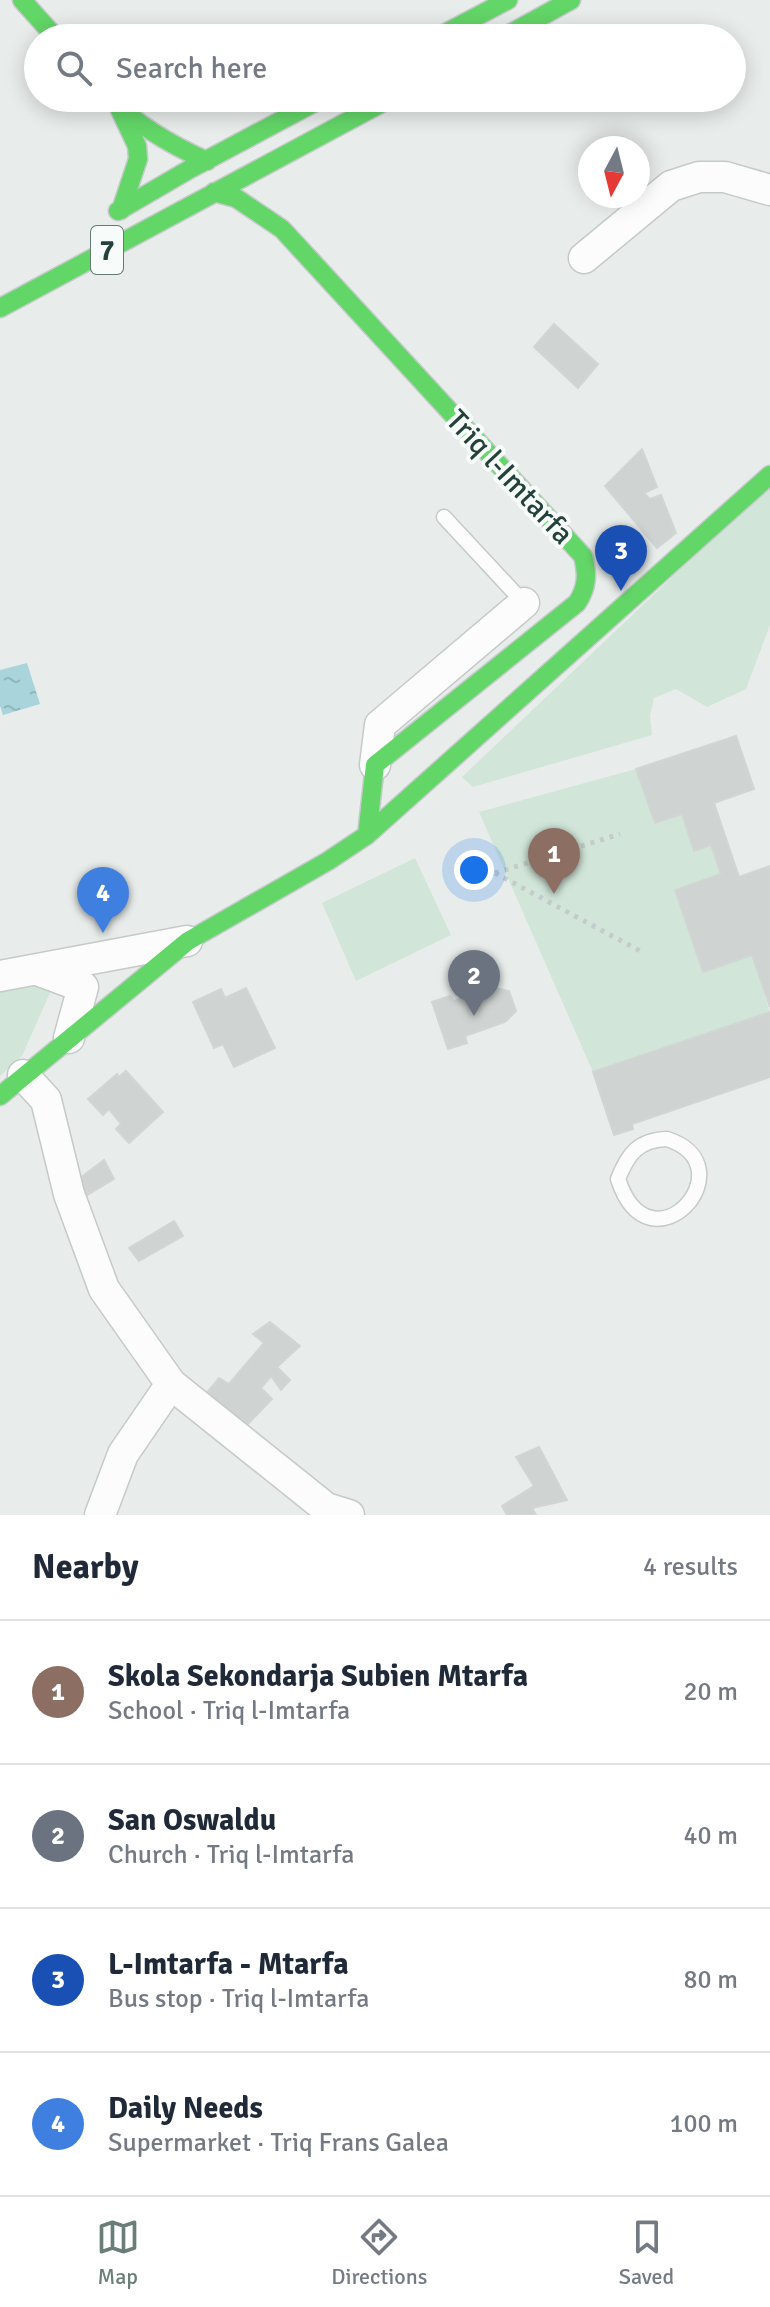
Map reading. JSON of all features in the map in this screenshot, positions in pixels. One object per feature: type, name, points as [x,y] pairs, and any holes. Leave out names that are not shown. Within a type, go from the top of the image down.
[{"type":"main road","points":[[22,0],[43,24]]},
{"type":"main road","points":[[463,24],[508,0]]},
{"type":"main road","points":[[527,24],[571,0]]},
{"type":"main road","name":"7","points":[[119,112],[137,146],[138,159],[114,214],[297,112]]},
{"type":"main road","points":[[127,112],[186,152],[207,161]]},
{"type":"main road","name":"7","points":[[0,308],[365,112]]},
{"type":"main road","name":"Triq l-Imtarfa","points":[[214,192],[236,198],[282,229],[583,556],[587,569],[584,593],[577,603],[375,765]]},
{"type":"main road","points":[[0,1096],[188,941],[328,861],[367,835],[770,475]]},
{"type":"main road","points":[[367,835],[375,765]]},
{"type":"street","points":[[584,258],[671,186],[699,177],[725,177],[770,190]]},
{"type":"street","points":[[375,765],[380,725],[524,603]]},
{"type":"street","points":[[0,976],[188,941]]},
{"type":"street","points":[[93,958],[121,995]]},
{"type":"street","points":[[35,969],[83,987],[69,1038]]},
{"type":"street","points":[[23,1075],[46,1100],[69,1194],[104,1289],[171,1384],[326,1508],[349,1515]]},
{"type":"street","points":[[100,1515],[123,1454],[171,1384]]},
{"type":"lane","points":[[444,517],[524,603]]},
{"type":"lane","points":[[667,1139],[689,1150],[696,1161],[699,1186],[682,1211],[661,1220],[640,1213],[627,1201],[618,1179],[635,1148],[654,1140],[667,1139]]},
{"type":"path","points":[[620,834],[495,873],[642,952]]},
{"type":"green space","points":[[770,484],[770,625],[746,689],[707,707],[676,689],[654,698],[650,716],[652,735],[473,787],[462,777]]},
{"type":"green space","points":[[636,769],[655,823],[682,814],[694,850],[711,845],[721,874],[675,890],[703,971],[752,955],[770,1012],[593,1072],[479,812]]},
{"type":"green space","points":[[415,858],[451,935],[356,981],[322,903]]},
{"type":"green space","points":[[54,984],[22,1056],[0,1076],[0,988]]},
{"type":"water","points":[[27,663],[40,704],[3,715],[0,670]]},
{"type":"building","points":[[554,324],[598,364],[578,388],[534,347]]},
{"type":"building","points":[[642,449],[657,487],[644,493],[650,499],[661,495],[676,533],[657,548],[605,486]]},
{"type":"building","points":[[736,736],[754,789],[714,803],[739,877],[770,866],[770,1007],[752,955],[703,972],[675,890],[721,874],[711,845],[694,851],[682,814],[655,823],[636,769]]},
{"type":"building","points":[[246,988],[275,1048],[234,1067],[223,1044],[214,1048],[193,1002],[221,989],[225,998]]},
{"type":"building","points":[[496,988],[509,991],[516,1011],[505,1022],[465,1036],[467,1043],[448,1049],[432,1002],[450,996],[454,1001]]},
{"type":"building","points":[[770,1012],[770,1077],[632,1124],[633,1129],[614,1135],[593,1072]]},
{"type":"building","points":[[126,1071],[163,1112],[129,1143],[116,1129],[121,1124],[109,1109],[103,1115],[88,1099],[117,1074],[119,1077]]},
{"type":"building","points":[[104,1160],[114,1179],[84,1197],[79,1179]]},
{"type":"building","points":[[174,1221],[183,1236],[139,1261],[129,1248]]},
{"type":"building","points":[[270,1322],[300,1346],[277,1367],[290,1380],[281,1390],[271,1376],[261,1388],[272,1399],[243,1429],[205,1395],[219,1378],[229,1384],[264,1343],[253,1334]]},
{"type":"building","points":[[539,1447],[567,1500],[532,1508],[536,1515],[507,1515],[502,1506],[534,1486],[516,1457]]},
{"type":"traffic: fast","points":[[22,0],[43,24]]},
{"type":"traffic: fast","points":[[463,24],[508,0]]},
{"type":"traffic: fast","points":[[527,24],[571,0]]},
{"type":"traffic: fast","points":[[121,112],[137,146],[138,159],[121,210]]},
{"type":"traffic: fast","points":[[126,112],[156,134],[207,161]]},
{"type":"traffic: fast","points":[[118,211],[297,112]]},
{"type":"traffic: fast","points":[[0,308],[365,112]]},
{"type":"traffic: fast","points":[[214,192],[236,198],[282,229],[583,556],[585,563],[585,586],[577,603],[375,765],[367,835]]},
{"type":"traffic: fast","points":[[0,1096],[188,941],[328,861],[367,835],[770,475]]},
{"type":"place","name":"L-Imtarfa - Mtarfa","points":[[621,591]]},
{"type":"place","name":"Skola Sekondarja Subien Mtarfa","points":[[554,894]]},
{"type":"place","name":"Daily Needs","points":[[103,933]]},
{"type":"place","name":"San Oswaldu","points":[[474,1016]]}]
